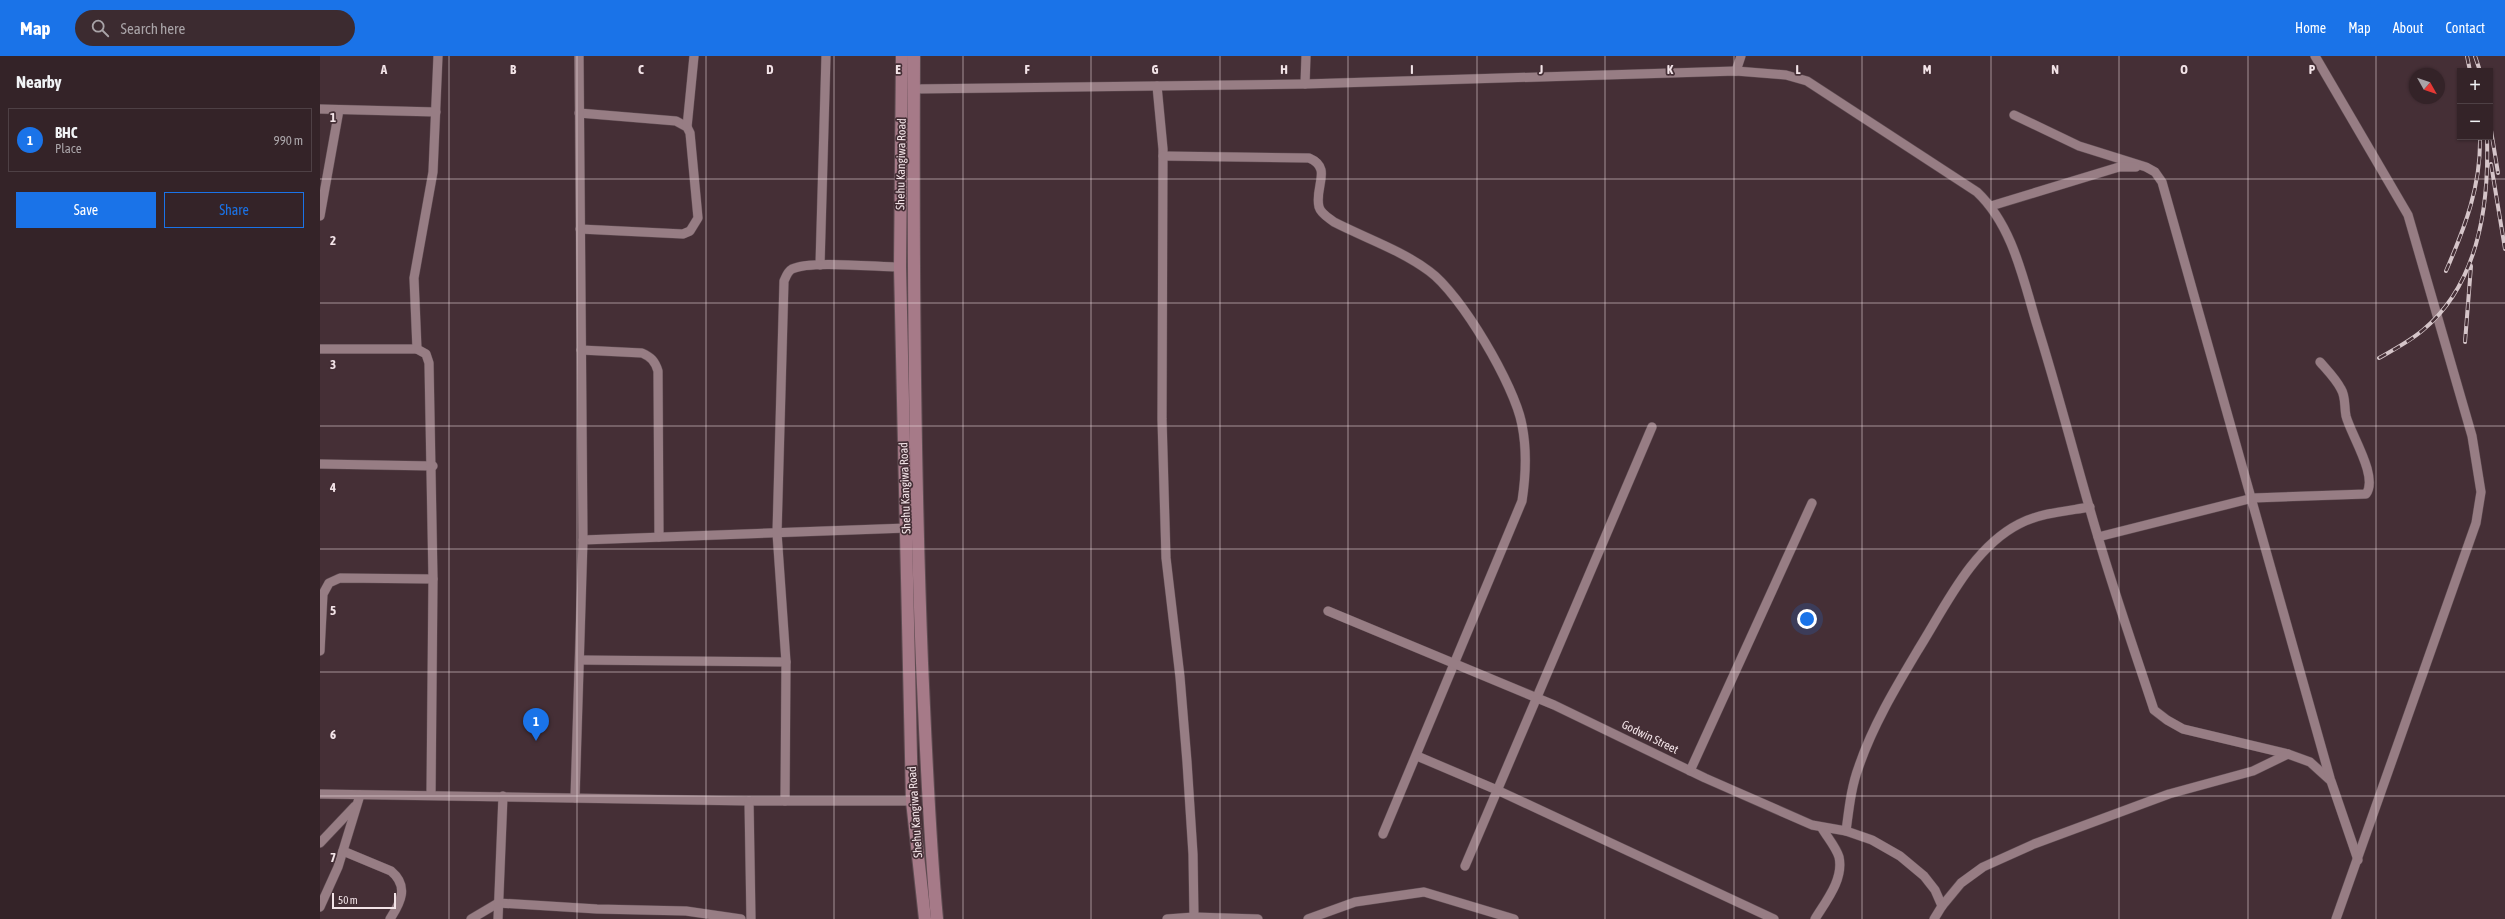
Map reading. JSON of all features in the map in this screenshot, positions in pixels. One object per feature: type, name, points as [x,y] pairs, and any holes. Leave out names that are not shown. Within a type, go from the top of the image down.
[{"type":"main road","name":"Shehu Kangiwa Road","points":[[902,56],[900,268],[912,801],[925,919]]},
{"type":"main road","name":"Shehu Kangiwa Road","points":[[914,56],[912,267],[916,528],[928,800],[937,919]]},
{"type":"street","points":[[417,349],[414,278],[433,172],[438,56]]},
{"type":"street","points":[[575,798],[583,540],[579,56]]},
{"type":"street","points":[[580,229],[683,234],[690,231],[698,218],[690,133],[687,127],[694,56]]},
{"type":"street","points":[[820,265],[826,56]]},
{"type":"street","points":[[1305,84],[1306,56]]},
{"type":"street","points":[[1736,71],[1741,56]]},
{"type":"street","points":[[2315,56],[2408,215],[2468,420],[2481,492],[2476,523],[2336,919]]},
{"type":"street","points":[[914,90],[1305,84],[1736,71],[1786,75],[1807,81],[1976,192],[1991,206],[2013,248],[2055,382],[2098,537],[2154,710],[2167,720],[2183,729],[2288,754],[2310,762],[2331,781]]},
{"type":"street","points":[[1157,86],[1162,156],[1162,419],[1166,558],[1180,678],[1187,762],[1193,854],[1194,917]]},
{"type":"street","points":[[320,109],[436,112]]},
{"type":"street","points":[[320,216],[339,110]]},
{"type":"street","points":[[579,113],[676,121],[687,127]]},
{"type":"street","points":[[2014,115],[2079,146],[2146,166],[2155,172],[2162,182],[2253,498],[2331,781],[2358,860]]},
{"type":"street","points":[[1162,156],[1309,158],[1318,162],[1322,168],[1319,207],[1324,215],[1430,271],[1445,286],[1469,317],[1489,350],[1522,424],[1526,478],[1522,501],[1456,664],[1383,834]]},
{"type":"street","points":[[1991,206],[2119,167],[2146,166]]},
{"type":"street","points":[[785,801],[786,662],[777,533],[784,281],[791,270],[820,265],[900,268]]},
{"type":"street","points":[[320,349],[417,349],[426,354],[430,364],[433,466],[431,795]]},
{"type":"street","points":[[581,350],[642,353],[650,357],[656,364],[658,371],[659,537]]},
{"type":"street","points":[[2098,537],[2253,498],[2366,494],[2369,490],[2363,454],[2346,416],[2343,393],[2320,362]]},
{"type":"street","points":[[1465,866],[1652,427]]},
{"type":"street","points":[[320,464],[433,466]]},
{"type":"street","points":[[1690,771],[1812,502]]},
{"type":"street","points":[[1846,831],[1850,798],[1859,766],[1893,692],[1946,605],[1975,562],[1994,542],[2019,524],[2047,514],[2090,507]]},
{"type":"street","points":[[583,540],[907,528]]},
{"type":"street","points":[[320,651],[323,594],[329,583],[340,578],[433,579]]},
{"type":"street","name":"Godwin Street","points":[[1328,611],[1536,697],[1592,722],[1690,771],[1822,828],[1846,831],[1872,840],[1900,856],[1924,876],[1936,890],[1942,906]]},
{"type":"street","points":[[580,660],[786,662]]},
{"type":"street","points":[[1934,919],[1942,906],[1961,883],[1983,867],[2034,844],[2169,794],[2253,771],[2288,754]]},
{"type":"street","points":[[1417,756],[1497,790],[1774,919]]},
{"type":"street","points":[[320,794],[749,801],[912,801]]},
{"type":"street","points":[[320,907],[343,851],[360,795]]},
{"type":"street","points":[[498,919],[503,796]]},
{"type":"street","points":[[749,801],[751,919]]},
{"type":"street","points":[[320,842],[357,804]]},
{"type":"street","points":[[1815,919],[1834,887],[1838,876],[1839,858],[1822,828]]},
{"type":"street","points":[[343,851],[391,871],[397,876],[402,885],[402,894],[390,919]]},
{"type":"street","points":[[1308,919],[1355,902],[1424,892],[1514,919]]},
{"type":"street","points":[[471,919],[498,902],[597,909],[686,911],[742,919]]},
{"type":"street","points":[[597,909],[597,919]]},
{"type":"street","points":[[1167,919],[1194,917],[1258,919]]},
{"type":"railway","points":[[2467,56],[2469,68]]},
{"type":"railway","points":[[2475,56],[2479,68]]},
{"type":"railway","points":[[2446,271],[2465,222],[2475,189],[2480,155],[2480,140]]},
{"type":"railway","points":[[2379,358],[2418,334],[2442,311],[2456,290],[2468,267],[2482,217],[2486,191],[2487,140]]},
{"type":"railway","points":[[2493,140],[2498,173]]},
{"type":"railway","points":[[2491,164],[2505,249]]},
{"type":"railway","points":[[2465,342],[2471,266]]},
{"type":"place","name":"BHC","points":[[536,741]]}]
